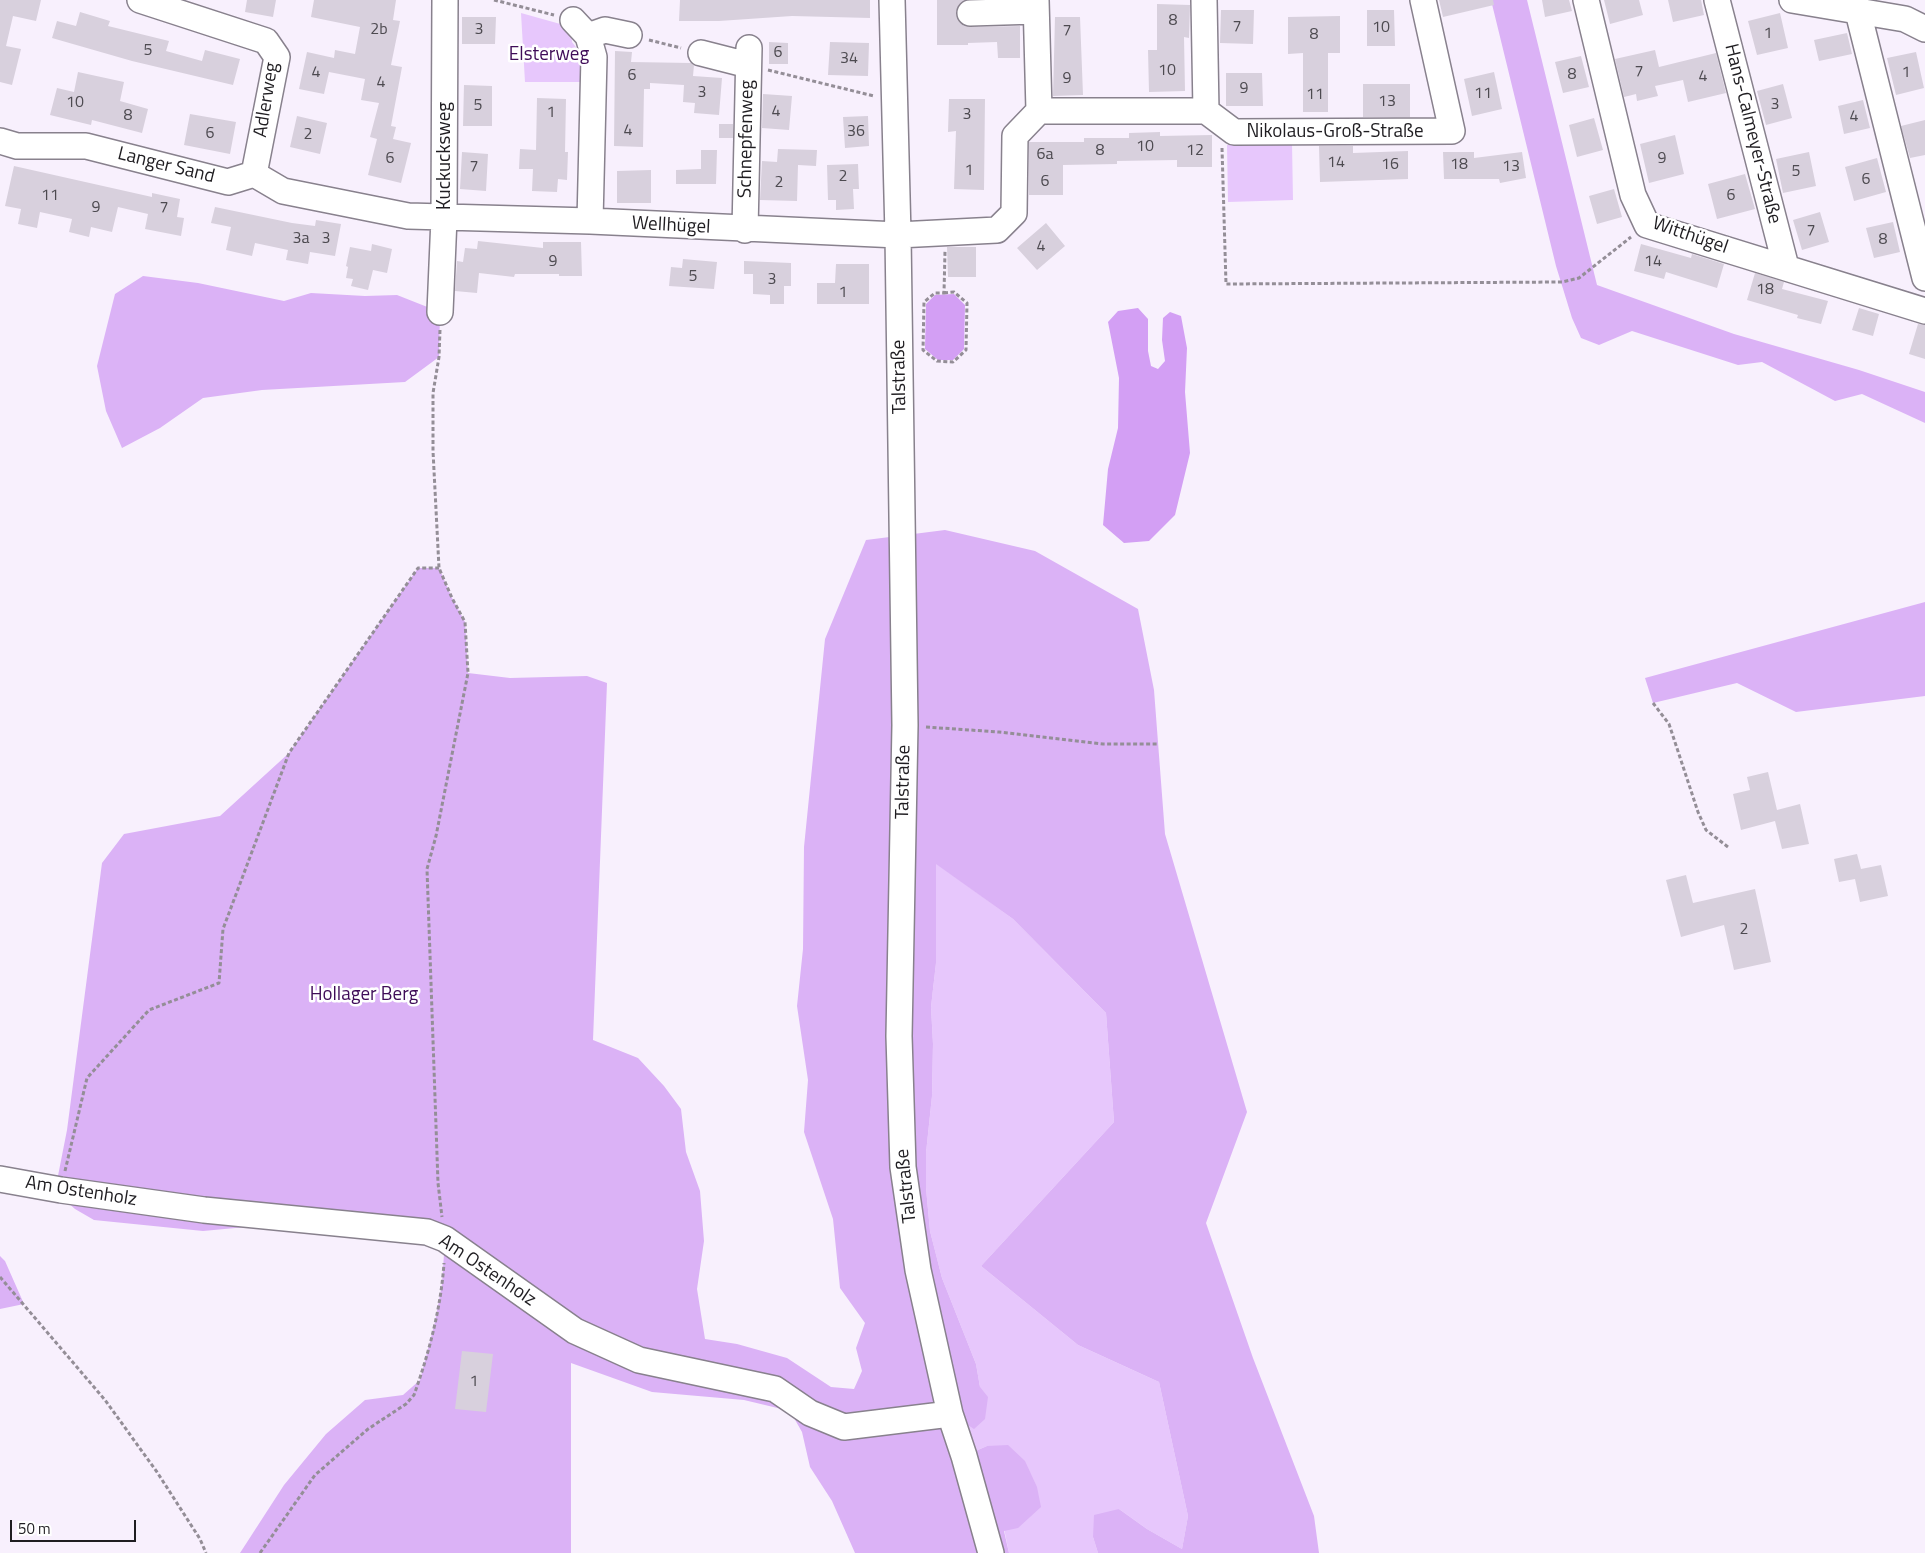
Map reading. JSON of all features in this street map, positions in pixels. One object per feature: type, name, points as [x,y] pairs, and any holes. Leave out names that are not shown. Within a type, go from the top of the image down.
[{"type":"street","name":"Adlerweg","points":[[140,0],[266,41],[277,57],[254,174]]},
{"type":"street","name":"Kuckucksweg","points":[[440,312],[444,218],[445,0]]},
{"type":"street","name":"Talstraße","points":[[892,0],[898,235],[905,725],[899,1036],[903,1167],[918,1270],[950,1414],[964,1456],[990,1553]]},
{"type":"street","points":[[1204,0],[1213,116]]},
{"type":"street","name":"Nikolaus-Groß-Straße","points":[[1038,112],[1213,116],[1234,132],[1452,131],[1423,0]]},
{"type":"street","name":"Witthügel","points":[[1586,0],[1633,194],[1647,225],[1925,311]]},
{"type":"street","name":"Hans-Calmeyer-Straße","points":[[1717,0],[1786,268]]},
{"type":"street","points":[[1792,0],[1906,20],[1925,29]]},
{"type":"street","points":[[898,235],[997,230],[1014,213],[1015,136],[1038,112],[1036,6],[970,13]]},
{"type":"street","points":[[1858,12],[1925,278]]},
{"type":"street","points":[[580,28],[605,30],[629,36]]},
{"type":"street","points":[[580,28],[594,57],[590,221]]},
{"type":"street","points":[[701,53],[748,56]]},
{"type":"street","name":"Schnepfenweg","points":[[745,230],[748,56]]},
{"type":"street","name":"Langer Sand","points":[[0,141],[17,146],[86,146],[228,182],[254,174]]},
{"type":"street","points":[[254,174],[283,191],[408,216],[444,218]]},
{"type":"street","name":"Wellhügel","points":[[444,218],[590,221],[745,230],[898,235]]},
{"type":"street","name":"Am Ostenholz","points":[[0,1179],[61,1190],[204,1210],[427,1232],[445,1239],[575,1331],[639,1360],[776,1390],[810,1413],[844,1427],[950,1414]]},
{"type":"path","points":[[494,0],[580,28]]},
{"type":"path","points":[[629,36],[701,53]]},
{"type":"path","points":[[748,56],[877,97],[894,96]]},
{"type":"path","points":[[1213,116],[1226,284],[1562,282],[1579,278],[1647,225]]},
{"type":"path","points":[[944,293],[946,233]]},
{"type":"path","points":[[954,292],[967,304],[966,350],[953,362],[937,361],[923,350],[924,302],[935,293],[944,293],[954,292]]},
{"type":"path","points":[[260,1553],[315,1476],[368,1429],[406,1404],[414,1395],[437,1312],[442,1284],[445,1239],[438,1183],[427,869],[436,836],[468,673],[465,622],[439,568],[433,451],[433,393],[439,357],[440,312]]},
{"type":"path","points":[[61,1190],[87,1078],[149,1010],[219,983],[223,929],[289,753],[418,568],[439,568]]},
{"type":"path","points":[[1653,703],[1669,724],[1698,812],[1706,830],[1728,847]]},
{"type":"path","points":[[905,725],[999,732],[1103,744],[1159,744]]},
{"type":"path","points":[[0,1277],[105,1400],[157,1472],[200,1539],[206,1553]]},
{"type":"green space","points":[[1491,0],[1527,0],[1597,285],[1734,334],[1859,370],[1925,392],[1925,423],[1862,394],[1835,401],[1762,362],[1738,365],[1632,331],[1599,345],[1581,338],[1572,318],[1556,266]]},
{"type":"green space","name":"Elsterweg","points":[[521,13],[571,27],[572,42],[585,59],[585,82],[525,82]]},
{"type":"green space","points":[[1292,143],[1293,200],[1228,202],[1227,145]]},
{"type":"green space","points":[[143,276],[198,283],[284,301],[311,293],[365,296],[397,295],[440,312],[439,357],[405,382],[262,390],[203,398],[160,428],[122,448],[106,411],[97,366],[115,294]]},
{"type":"green space","name":"Hollager Berg","points":[[945,530],[1035,551],[1138,609],[1154,690],[1165,834],[1247,1112],[1206,1223],[1253,1358],[1314,1516],[1319,1553],[1098,1553],[1093,1537],[1094,1515],[1119,1509],[1147,1529],[1182,1549],[1188,1516],[1159,1382],[1078,1345],[981,1266],[1114,1122],[1106,1013],[1013,919],[936,864],[936,963],[931,1007],[933,1044],[932,1096],[926,1153],[926,1188],[930,1231],[942,1278],[976,1364],[980,1387],[988,1397],[985,1419],[974,1429],[951,1414],[990,1553],[855,1553],[832,1501],[810,1467],[802,1432],[790,1411],[744,1400],[652,1392],[571,1363],[571,1553],[240,1553],[284,1485],[326,1434],[365,1400],[403,1395],[420,1380],[435,1322],[442,1284],[445,1239],[270,1217],[246,1227],[203,1231],[94,1220],[75,1209],[55,1191],[67,1130],[102,863],[124,834],[220,816],[289,753],[418,568],[439,568],[465,622],[468,673],[510,678],[587,676],[607,683],[593,1040],[638,1058],[664,1086],[681,1109],[686,1152],[700,1191],[704,1241],[697,1289],[705,1339],[737,1344],[787,1358],[831,1387],[854,1389],[862,1371],[856,1348],[865,1323],[840,1288],[833,1219],[804,1132],[808,1080],[797,1006],[803,949],[804,847],[825,639],[866,540]]},
{"type":"green space","points":[[1925,602],[1925,696],[1796,712],[1737,683],[1653,703],[1645,678]]},
{"type":"green space","points":[[936,863],[1013,919],[1106,1013],[1114,1122],[981,1266],[1078,1345],[1159,1382],[1188,1516],[1182,1549],[1147,1529],[1119,1509],[1093,1537],[1098,1553],[1009,1553],[987,1446],[964,1456],[950,1414],[980,1387],[976,1364],[942,1278],[930,1231],[926,1188],[926,1153],[932,1096],[933,1044],[931,1007],[936,963]]},
{"type":"green space","points":[[0,1256],[5,1261],[24,1304],[0,1309]]},
{"type":"green space","points":[[1008,1445],[1025,1461],[1037,1487],[1041,1507],[1018,1528],[1004,1531],[1009,1553],[991,1553],[964,1456],[987,1446]]},
{"type":"shaded area","points":[[954,294],[965,305],[964,349],[953,360],[938,360],[925,349],[926,304],[935,295]]},
{"type":"shaded area","points":[[1138,308],[1148,319],[1148,351],[1151,366],[1158,369],[1165,361],[1162,340],[1163,318],[1170,312],[1181,316],[1187,348],[1185,392],[1190,453],[1175,515],[1149,541],[1124,543],[1103,525],[1108,469],[1118,428],[1119,378],[1108,322],[1118,311]]},
{"type":"building","points":[[0,0],[41,0],[36,21],[13,16],[6,46],[21,49],[12,85],[0,82]]},
{"type":"building","points":[[247,0],[276,0],[273,17],[245,12]]},
{"type":"building","points":[[314,0],[396,0],[393,20],[400,21],[391,65],[402,67],[391,126],[396,127],[393,139],[411,143],[401,183],[368,175],[377,139],[370,137],[379,103],[361,100],[365,79],[329,72],[324,94],[299,89],[307,52],[334,58],[335,50],[355,54],[360,27],[311,17]]},
{"type":"building","points":[[680,0],[870,0],[870,18],[792,16],[719,21],[679,21]]},
{"type":"building","points":[[937,0],[965,0],[958,6],[956,13],[958,20],[964,26],[1020,26],[1020,58],[998,58],[997,42],[968,43],[968,45],[937,45]]},
{"type":"building","points":[[1439,0],[1493,0],[1494,5],[1443,17]]},
{"type":"building","points":[[1542,0],[1569,0],[1572,11],[1545,17]]},
{"type":"building","points":[[1604,0],[1639,0],[1643,15],[1610,24]]},
{"type":"building","points":[[1668,0],[1701,0],[1704,15],[1673,22]]},
{"type":"building","points":[[1157,4],[1190,5],[1189,38],[1184,37],[1185,91],[1149,92],[1148,50],[1157,50]]},
{"type":"building","points":[[1221,10],[1254,10],[1253,44],[1220,43]]},
{"type":"building","points":[[1367,10],[1394,10],[1395,46],[1367,46]]},
{"type":"building","points":[[80,12],[110,21],[108,26],[169,41],[166,51],[202,61],[205,50],[240,59],[233,85],[132,61],[52,38],[57,21],[76,26]]},
{"type":"building","points":[[1780,13],[1788,48],[1757,55],[1748,21]]},
{"type":"building","points":[[1340,16],[1340,53],[1328,53],[1328,112],[1303,112],[1303,53],[1288,54],[1288,17]]},
{"type":"building","points":[[462,17],[496,17],[495,44],[462,44]]},
{"type":"building","points":[[1055,17],[1080,17],[1083,95],[1053,96]]},
{"type":"building","points":[[1847,33],[1852,54],[1819,61],[1814,40]]},
{"type":"building","points":[[769,42],[788,43],[788,64],[769,64]]},
{"type":"building","points":[[830,42],[869,43],[868,76],[828,75]]},
{"type":"building","points":[[1655,50],[1659,67],[1716,53],[1726,93],[1688,102],[1683,80],[1655,86],[1658,96],[1637,101],[1636,94],[1624,97],[1615,59]]},
{"type":"building","points":[[615,51],[632,52],[631,62],[691,63],[694,65],[693,76],[722,78],[719,115],[694,113],[695,103],[683,102],[684,85],[650,83],[650,89],[644,89],[643,147],[614,146]]},
{"type":"building","points":[[1916,52],[1924,88],[1896,95],[1887,58]]},
{"type":"building","points":[[1581,56],[1589,87],[1563,93],[1555,62]]},
{"type":"building","points":[[78,72],[124,82],[120,101],[148,109],[142,133],[92,120],[91,125],[50,115],[57,88],[74,92]]},
{"type":"building","points":[[1494,72],[1502,109],[1472,116],[1464,79]]},
{"type":"building","points":[[1226,73],[1262,73],[1263,106],[1226,106]]},
{"type":"building","points":[[1363,84],[1410,84],[1410,117],[1363,117]]},
{"type":"building","points":[[1783,84],[1792,118],[1766,125],[1757,91]]},
{"type":"building","points":[[464,85],[492,86],[492,126],[463,126]]},
{"type":"building","points":[[763,94],[792,96],[789,130],[762,128]]},
{"type":"building","points":[[537,98],[566,99],[565,152],[568,152],[567,180],[558,179],[557,192],[532,191],[533,169],[519,169],[520,149],[536,150]]},
{"type":"building","points":[[949,99],[985,99],[984,190],[954,189],[956,131],[948,132]]},
{"type":"building","points":[[1863,100],[1870,128],[1844,134],[1838,106]]},
{"type":"building","points":[[190,114],[236,122],[230,154],[184,145]]},
{"type":"building","points":[[297,116],[327,123],[320,154],[290,147]]},
{"type":"building","points":[[868,116],[869,146],[845,148],[843,117]]},
{"type":"building","points":[[1594,118],[1603,150],[1577,157],[1569,125]]},
{"type":"building","points":[[1925,120],[1925,155],[1910,158],[1901,126]]},
{"type":"building","points":[[719,124],[733,124],[733,138],[719,138]]},
{"type":"building","points":[[1160,132],[1160,136],[1212,135],[1212,167],[1177,167],[1177,160],[1117,161],[1117,164],[1063,165],[1063,195],[1029,195],[1029,142],[1084,142],[1084,138],[1129,138],[1129,133]]},
{"type":"building","points":[[1675,135],[1684,174],[1649,183],[1640,144]]},
{"type":"building","points":[[1319,146],[1353,146],[1353,153],[1408,151],[1408,179],[1320,182]]},
{"type":"building","points":[[778,149],[817,150],[816,166],[798,165],[797,201],[760,200],[762,161],[777,162]]},
{"type":"building","points":[[701,150],[717,150],[716,184],[676,184],[676,170],[701,169]]},
{"type":"building","points":[[462,152],[488,154],[486,191],[460,189]]},
{"type":"building","points":[[1443,152],[1474,152],[1474,158],[1522,152],[1526,178],[1500,183],[1499,179],[1444,179]]},
{"type":"building","points":[[1809,152],[1816,186],[1783,193],[1776,159]]},
{"type":"building","points":[[1877,158],[1886,192],[1854,201],[1845,167]]},
{"type":"building","points":[[858,164],[859,189],[853,189],[854,209],[836,210],[836,200],[828,200],[827,165]]},
{"type":"building","points":[[14,166],[152,197],[152,193],[180,199],[177,217],[184,218],[181,236],[145,229],[148,214],[118,207],[112,232],[91,227],[89,237],[69,232],[72,219],[40,212],[37,228],[18,224],[21,209],[5,206]]},
{"type":"building","points":[[651,170],[651,203],[617,203],[617,171]]},
{"type":"building","points":[[1745,174],[1755,209],[1717,219],[1708,184]]},
{"type":"building","points":[[1614,189],[1622,217],[1597,224],[1589,196]]},
{"type":"building","points":[[215,207],[292,223],[315,226],[316,220],[341,224],[335,256],[310,252],[308,264],[286,260],[288,250],[255,243],[252,256],[226,250],[231,227],[211,223]]},
{"type":"building","points":[[1820,212],[1829,242],[1802,250],[1793,220]]},
{"type":"building","points":[[1893,222],[1900,252],[1874,258],[1866,228]]},
{"type":"building","points":[[1046,223],[1065,246],[1037,270],[1017,248]]},
{"type":"building","points":[[478,241],[543,248],[543,242],[581,242],[582,276],[515,274],[514,277],[479,273],[477,293],[455,291],[457,261],[463,262],[465,248],[477,249]]},
{"type":"building","points":[[372,244],[392,249],[387,273],[373,270],[368,290],[351,286],[353,279],[346,278],[348,267],[346,266],[350,247],[371,251]]},
{"type":"building","points":[[1641,244],[1691,258],[1692,254],[1724,264],[1717,288],[1666,272],[1664,279],[1634,271]]},
{"type":"building","points":[[947,247],[976,247],[976,277],[948,277]]},
{"type":"building","points":[[683,259],[717,262],[714,289],[669,286],[671,267],[682,268]]},
{"type":"building","points":[[744,261],[791,263],[791,286],[784,286],[784,304],[770,304],[770,295],[753,294],[753,274],[744,274]]},
{"type":"building","points":[[836,264],[869,264],[869,304],[817,304],[817,283],[835,283]]},
{"type":"building","points":[[1755,273],[1784,282],[1782,289],[1828,301],[1821,324],[1797,318],[1798,315],[1747,300]]},
{"type":"building","points":[[1859,308],[1879,314],[1873,336],[1852,330]]},
{"type":"building","points":[[1918,324],[1925,325],[1925,359],[1909,354]]},
{"type":"building","points":[[1768,772],[1777,810],[1800,804],[1809,844],[1782,849],[1775,821],[1741,830],[1733,794],[1750,790],[1747,777]]},
{"type":"building","points":[[1857,854],[1861,869],[1881,865],[1888,896],[1860,902],[1855,879],[1839,882],[1834,859]]},
{"type":"building","points":[[1686,875],[1693,903],[1755,889],[1771,962],[1734,970],[1724,925],[1681,937],[1666,880]]},
{"type":"building","points":[[462,1351],[493,1354],[486,1412],[455,1409]]}]
